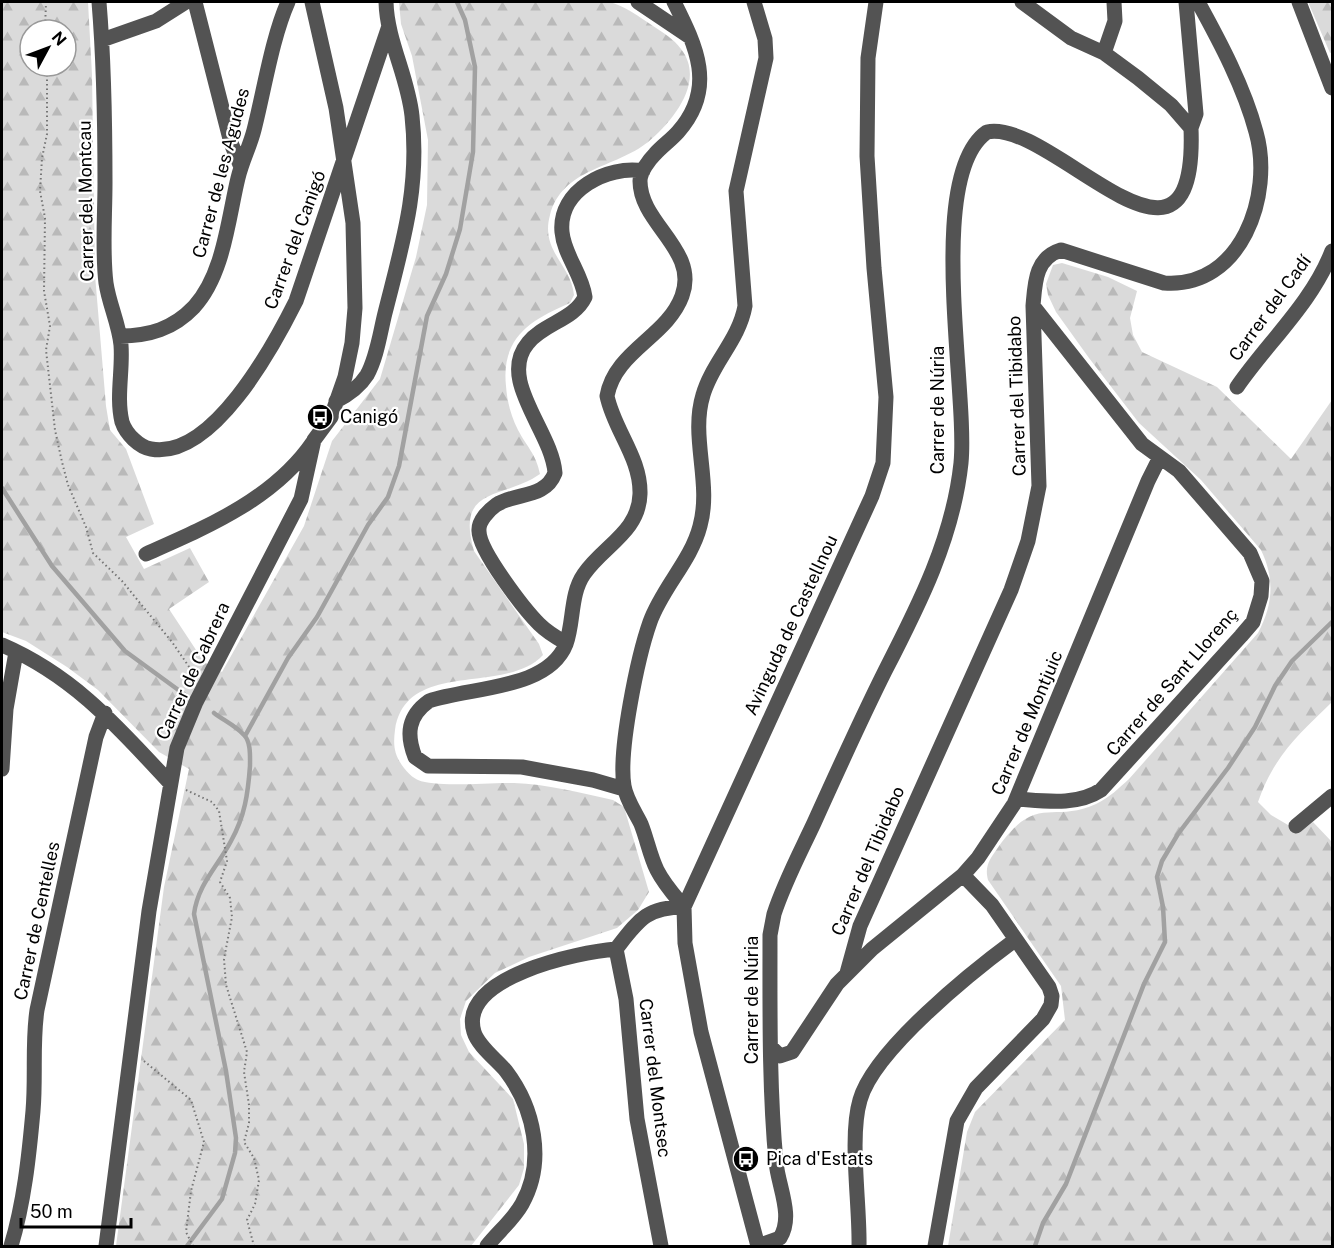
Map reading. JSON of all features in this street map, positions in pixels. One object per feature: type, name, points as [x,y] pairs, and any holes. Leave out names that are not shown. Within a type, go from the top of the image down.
[{"type":"street","name":"Carrer del Montcau","points":[[99,2],[102,40],[106,282],[120,336],[120,399],[123,423],[128,433]]},
{"type":"street","points":[[102,40],[156,21],[186,2]]},
{"type":"street","points":[[195,2],[231,143],[241,166]]},
{"type":"street","name":"Carrer de les Agudes","points":[[120,336],[140,336],[165,329],[195,306],[219,258],[241,166],[253,133],[288,2]]},
{"type":"street","name":"Carrer de Cabrera","points":[[106,1246],[149,911],[177,748],[202,690],[302,499],[314,440],[331,417],[348,366],[355,308],[353,223],[336,108],[312,2]]},
{"type":"street","points":[[336,401],[347,395],[367,375],[411,214],[415,149],[412,115],[407,85],[388,28],[386,2]]},
{"type":"street","points":[[638,2],[691,38]]},
{"type":"street","points":[[624,789],[522,767],[473,765],[440,767],[420,763],[415,757],[410,732],[411,720],[419,708],[444,696],[531,677],[558,660],[566,643],[578,586],[584,574],[630,526],[638,511],[639,481],[630,450],[609,406],[607,396],[609,381],[636,348],[671,313],[685,286],[683,264],[651,212],[642,193],[639,179],[652,157],[679,132],[699,95],[701,79],[699,56],[674,2]]},
{"type":"street","points":[[684,907],[656,869],[641,825],[624,789],[622,764],[626,733],[650,622],[701,525],[704,503],[699,426],[703,393],[734,340],[742,323],[745,306],[736,191],[741,159],[765,74],[766,58],[765,39],[754,2]]},
{"type":"street","name":"Avinguda de Castellnou","points":[[758,1246],[706,1052],[683,927],[684,907],[872,496],[883,463],[886,397],[874,268],[867,156],[868,58],[876,2]]},
{"type":"street","points":[[1022,2],[1071,38],[1104,54],[1171,105],[1191,128],[1196,114],[1186,2]]},
{"type":"street","points":[[1104,54],[1113,32],[1114,2]]},
{"type":"street","name":"Carrer del Tibidabo","points":[[847,973],[867,910],[1011,590],[1028,541],[1040,469],[1033,306],[1035,284],[1041,265],[1046,257],[1061,250],[1086,256],[1149,279],[1179,284],[1208,276],[1237,250],[1254,206],[1260,149],[1246,102],[1198,2]]},
{"type":"street","points":[[1299,2],[1332,88]]},
{"type":"street","name":"Carrer del Canigó","points":[[128,433],[147,448],[159,450],[180,446],[204,431],[226,410],[270,348],[296,301],[388,28]]},
{"type":"street","name":"Carrer de Núria","points":[[758,1246],[780,1238],[786,1223],[776,1164],[770,935],[774,914],[864,714],[924,595],[954,503],[959,478],[962,437],[953,222],[970,148],[987,132],[1006,131],[1031,143],[1128,200],[1158,208],[1172,203],[1184,189],[1191,156],[1191,128]]},
{"type":"street","points":[[566,643],[540,625],[523,604],[491,560],[479,531],[481,522],[497,504],[535,493],[546,486],[555,473],[552,450],[527,403],[518,376],[522,351],[528,342],[537,333],[574,312],[585,297],[581,280],[562,235],[561,223],[569,202],[586,184],[600,176],[627,168],[643,171]]},
{"type":"street","name":"Carrer del Cadí","points":[[1237,387],[1293,317],[1316,283],[1332,251]]},
{"type":"street","name":"Carrer de Sant Llorenç","points":[[1017,799],[1072,800],[1093,795],[1101,790],[1242,636],[1258,610],[1262,581],[1251,553],[1185,478],[1142,444],[1033,306]]},
{"type":"street","points":[[146,554],[198,531],[255,498],[292,469],[314,440]]},
{"type":"street","name":"Carrer de Montjuic","points":[[772,1048],[780,1056],[792,1052],[837,984],[847,973],[963,875],[984,850],[1017,799],[1159,459]]},
{"type":"street","points":[[2,645],[82,693],[105,713],[171,783]]},
{"type":"street","points":[[2,769],[6,709],[16,652]]},
{"type":"street","name":"Carrer de Centelles","points":[[11,1246],[24,1191],[33,1109],[34,1033],[37,1010],[96,737],[105,713]]},
{"type":"street","points":[[1296,826],[1332,796]]},
{"type":"street","points":[[935,1246],[955,1132],[962,1109],[976,1088],[1043,1020],[1051,1005],[1049,987],[986,897],[963,875]]},
{"type":"street","points":[[487,1246],[522,1204],[531,1183],[535,1132],[516,1088],[475,1035],[472,1019],[474,1008],[484,995],[531,969],[574,954],[616,949],[647,914],[663,907],[684,907]]},
{"type":"street","points":[[859,1246],[856,1120],[860,1099],[868,1081],[913,1028],[991,958],[1016,940]]},
{"type":"street","name":"Carrer del Montsec","points":[[616,949],[626,999],[638,1119],[661,1246]]},
{"type":"path","points":[[45,18],[46,2]]},
{"type":"path","points":[[46,78],[47,134],[42,158],[40,191],[45,218],[44,291],[50,326],[46,350],[55,430],[62,462],[68,485],[86,527],[93,552],[122,581],[172,642],[202,690]]},
{"type":"path","points":[[171,783],[212,802],[219,811],[224,828],[227,861],[220,882],[230,898],[232,917],[224,959],[226,985],[247,1052],[244,1072],[249,1123],[244,1142],[254,1158],[259,1180],[255,1204],[247,1220],[254,1246]]},
{"type":"path","points":[[132,1053],[191,1100],[204,1142],[191,1191],[186,1232],[193,1246]]},
{"type":"green space","points":[[2,2],[88,2],[92,75],[95,275],[106,406],[110,430],[126,449],[154,524],[126,537],[144,569],[190,548],[209,582],[169,609],[204,662],[222,672],[304,526],[332,441],[380,379],[416,257],[427,205],[428,140],[412,56],[401,24],[399,2],[609,2],[637,15],[678,45],[688,61],[690,74],[688,87],[676,112],[648,142],[635,151],[578,178],[556,199],[550,215],[549,238],[552,248],[568,274],[574,295],[570,303],[542,316],[521,333],[508,355],[506,369],[511,414],[534,456],[540,474],[486,498],[477,504],[471,515],[470,530],[474,551],[539,644],[543,655],[526,667],[505,674],[437,685],[417,694],[403,708],[395,730],[394,745],[398,759],[418,780],[438,784],[538,785],[613,800],[624,807],[649,892],[638,910],[617,928],[529,957],[495,973],[466,1001],[460,1019],[461,1035],[469,1052],[513,1099],[524,1144],[524,1168],[519,1185],[471,1246],[116,1246],[164,887],[189,769],[159,752],[98,690],[26,641],[2,632]]},
{"type":"green space","points":[[1308,2],[1332,2],[1332,52],[1330,53]]},
{"type":"green space","points":[[1062,263],[1108,277],[1137,291],[1130,318],[1133,335],[1142,352],[1217,387],[1291,459],[1332,400],[1332,702],[1279,759],[1258,802],[1271,815],[1300,832],[1313,822],[1332,842],[1332,1246],[948,1246],[967,1132],[975,1112],[1065,1020],[1061,986],[988,880],[989,862],[1012,830],[1024,820],[1035,815],[1068,812],[1096,804],[1110,796],[1129,779],[1258,633],[1269,602],[1269,571],[1261,550],[1201,480],[1139,423],[1056,312],[1048,295],[1046,284],[1053,265]]},
{"type":"waterway","points":[[245,736],[288,658],[317,617],[368,525],[388,497],[399,466],[427,316],[446,274],[460,229],[473,152],[475,67],[465,20],[457,2]]},
{"type":"waterway","points":[[2,488],[52,566],[125,651],[188,697]]},
{"type":"waterway","points":[[1035,1246],[1043,1223],[1066,1184],[1144,984],[1165,942],[1163,907],[1157,877],[1162,861],[1178,834],[1228,768],[1255,727],[1275,686],[1292,661],[1332,622]]},
{"type":"waterway","points":[[187,1246],[222,1199],[235,1153],[236,1138],[226,1071],[194,914],[204,884],[240,823],[247,795],[250,754],[248,741],[244,735],[214,713]]},
{"type":"place","name":"Canigó","points":[[320,417]]},
{"type":"place","name":"Pica d'Estats","points":[[746,1159]]}]
